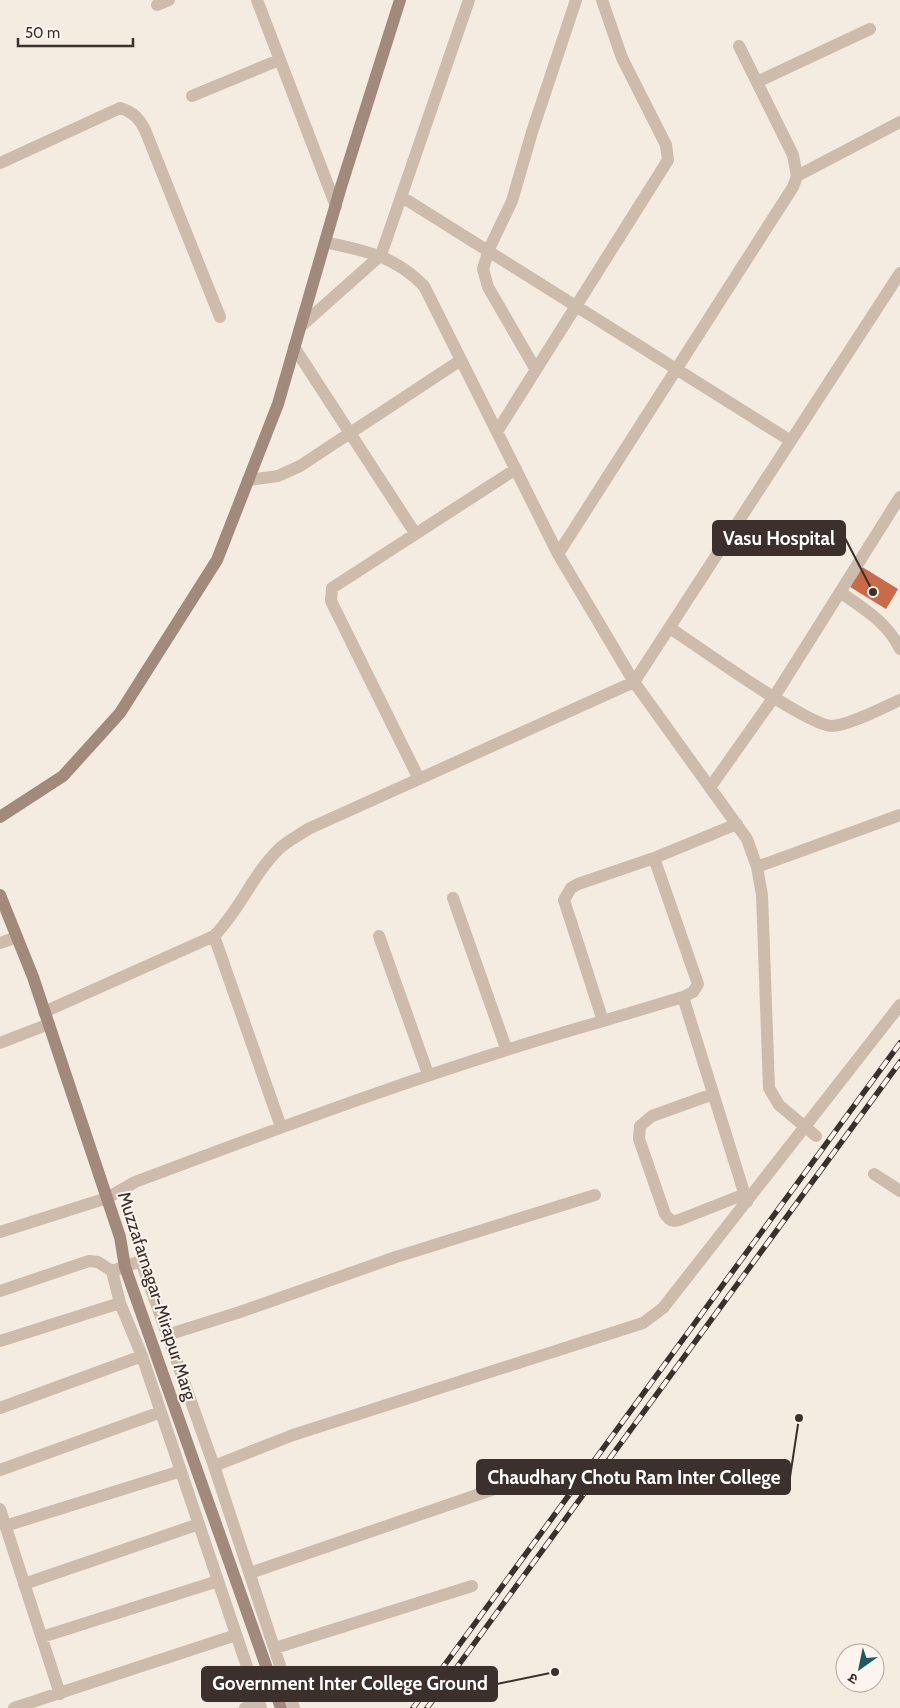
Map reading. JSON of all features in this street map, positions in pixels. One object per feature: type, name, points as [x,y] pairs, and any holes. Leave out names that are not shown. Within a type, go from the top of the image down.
[{"type":"main road","points":[[0,817],[63,776],[120,713],[217,560],[278,404],[325,242],[400,0]]},
{"type":"main road","name":"Muzzafarnagar-Mirapur Marg","points":[[0,895],[46,1018],[107,1198],[120,1237],[125,1267],[281,1708]]},
{"type":"street","points":[[257,0],[336,206]]},
{"type":"street","points":[[300,327],[381,255],[469,0]]},
{"type":"street","points":[[536,370],[486,281],[483,269],[489,249],[512,201],[532,132],[576,0]]},
{"type":"street","points":[[498,430],[666,164],[669,154],[622,58],[602,0]]},
{"type":"street","points":[[757,82],[870,29]]},
{"type":"street","points":[[558,554],[675,367],[793,187],[797,176],[793,155],[739,46]]},
{"type":"street","points":[[192,96],[279,60]]},
{"type":"street","points":[[0,163],[120,108],[130,111],[139,118],[145,130],[220,317]]},
{"type":"street","points":[[797,176],[900,122]]},
{"type":"street","points":[[402,196],[489,249],[576,307],[675,367],[790,442]]},
{"type":"street","points":[[325,242],[381,255],[410,272],[424,286],[498,430],[558,554],[634,682],[711,786],[747,839],[757,867],[762,895],[765,934],[767,1082],[772,1096],[779,1105],[816,1136]]},
{"type":"street","points":[[0,1043],[46,1018],[214,936],[230,919],[266,864],[284,845],[308,829],[634,682],[900,273]]},
{"type":"street","points":[[294,347],[415,533]]},
{"type":"street","points":[[248,480],[288,472],[461,360]]},
{"type":"street","points":[[418,779],[338,616],[331,601],[331,593],[335,585],[516,468]]},
{"type":"street","points":[[711,786],[774,697],[840,592],[894,515],[900,497]]},
{"type":"street","points":[[840,592],[878,619],[895,638],[900,648]]},
{"type":"street","points":[[670,628],[812,720],[833,726],[900,700]]},
{"type":"street","points":[[757,867],[900,815]]},
{"type":"street","points":[[603,1021],[564,900],[566,895],[578,884],[654,858],[737,824]]},
{"type":"street","points":[[0,1232],[107,1198],[135,1182],[428,1074],[506,1048],[683,997],[697,988],[698,980],[654,858]]},
{"type":"street","points":[[453,898],[506,1048]]},
{"type":"street","points":[[214,936],[281,1127]]},
{"type":"street","points":[[379,936],[428,1074]]},
{"type":"street","points":[[0,943],[17,937]]},
{"type":"street","points":[[683,997],[746,1198]]},
{"type":"street","points":[[214,1466],[293,1435],[643,1323],[663,1308],[746,1198],[805,1128],[900,1005]]},
{"type":"street","points":[[713,1094],[652,1116],[640,1126],[639,1139],[665,1214],[669,1220],[674,1222],[746,1198]]},
{"type":"street","points":[[874,1174],[900,1191]]},
{"type":"street","points":[[167,1335],[240,1312],[396,1257],[595,1195]]},
{"type":"street","points":[[0,1291],[89,1261],[98,1262],[112,1271],[120,1303],[142,1356],[260,1705],[245,1708]]},
{"type":"street","points":[[112,1271],[141,1262],[214,1466],[294,1708]]},
{"type":"street","points":[[0,1341],[120,1303]]},
{"type":"street","points":[[0,1408],[142,1356]]},
{"type":"street","points":[[0,1470],[161,1412]]},
{"type":"street","points":[[250,1573],[560,1466]]},
{"type":"street","points":[[5,1526],[181,1471]]},
{"type":"street","points":[[0,1509],[60,1694]]},
{"type":"street","points":[[24,1584],[199,1524]]},
{"type":"street","points":[[42,1637],[218,1580]]},
{"type":"street","points":[[275,1648],[472,1586]]},
{"type":"street","points":[[14,1708],[236,1635]]},
{"type":"building","points":[[859,565],[898,589],[886,609],[847,585]]},
{"type":"railway","points":[[413,1708],[900,1043]]},
{"type":"railway","points":[[427,1708],[900,1062]]},
{"type":"place","name":"Vasu Hospital","points":[[873,592]]},
{"type":"place","name":"Chaudhary Chotu Ram Inter College","points":[[799,1418]]},
{"type":"place","name":"Government Inter College Ground","points":[[555,1672]]}]
